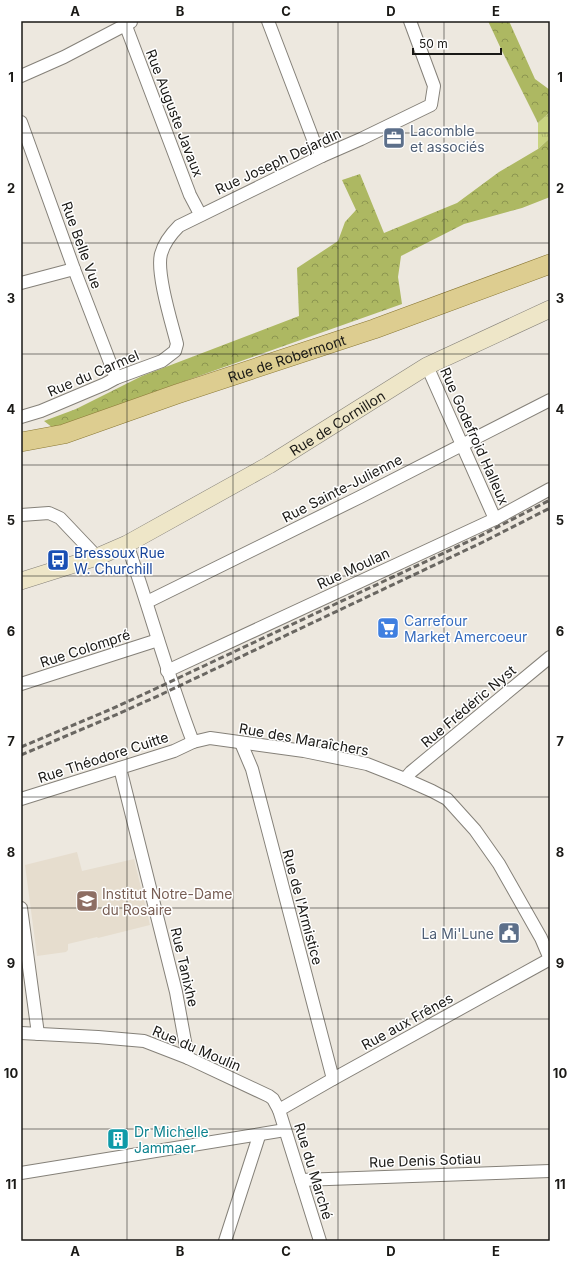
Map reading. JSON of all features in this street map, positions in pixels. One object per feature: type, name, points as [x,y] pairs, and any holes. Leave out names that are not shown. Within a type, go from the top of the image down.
[{"type":"main road","name":"Rue de Robermont","points":[[21,442],[64,434],[177,394],[374,329],[550,264]]},
{"type":"main road","name":"Rue de Cornillon","points":[[21,580],[97,557],[127,544],[269,465],[427,366],[550,308]]},
{"type":"street","points":[[268,21],[312,139],[322,156]]},
{"type":"street","name":"Rue Joseph Dejardin","points":[[175,351],[177,344],[160,269],[161,255],[172,233],[179,226],[200,214],[361,139],[431,104],[434,86],[410,21]]},
{"type":"street","points":[[21,76],[64,57],[127,22]]},
{"type":"street","name":"Rue Auguste Javaux","points":[[127,22],[190,195],[200,214]]},
{"type":"street","name":"Rue Belle Vue","points":[[21,122],[74,269],[116,378]]},
{"type":"street","points":[[21,282],[74,269]]},
{"type":"street","name":"Rue du Carmel","points":[[21,417],[42,411],[116,378],[162,361],[175,351]]},
{"type":"street","name":"Rue Godefroid Halleux","points":[[427,366],[495,519]]},
{"type":"street","name":"Rue Sainte-Julienne","points":[[147,602],[360,497],[550,400]]},
{"type":"street","name":"Rue Moulan","points":[[167,670],[495,519],[550,489]]},
{"type":"street","points":[[21,515],[49,513],[60,518],[97,557]]},
{"type":"street","points":[[127,544],[147,602],[176,698],[193,742]]},
{"type":"street","name":"Rue Colompré","points":[[21,684],[158,640]]},
{"type":"street","name":"Rue Frédéric Nyst","points":[[405,779],[411,772],[550,657]]},
{"type":"street","name":"Rue des Maraîchers","points":[[193,742],[210,738],[304,752],[367,764],[405,779],[447,799],[475,830],[499,864],[549,956]]},
{"type":"street","name":"Rue Théodore Cuitte","points":[[21,799],[174,751],[193,742]]},
{"type":"street","name":"Rue de l'Armistice","points":[[242,743],[252,769],[333,1079]]},
{"type":"street","name":"Rue Tanixhe","points":[[120,768],[176,992],[188,1058]]},
{"type":"street","points":[[21,908],[38,1034]]},
{"type":"street","name":"Rue aux Frênes","points":[[279,1110],[549,956]]},
{"type":"street","name":"Rue du Moulin","points":[[21,1033],[144,1041],[188,1058],[269,1096],[273,1099],[279,1110]]},
{"type":"street","name":"Rue du Marché","points":[[279,1110],[320,1241]]},
{"type":"street","points":[[21,1173],[259,1136],[285,1130]]},
{"type":"street","points":[[225,1241],[259,1136]]},
{"type":"street","name":"Rue Denis Sotiau","points":[[301,1180],[550,1171]]},
{"type":"shaded area","name":"Institut Notre-Dame du Rosaire","points":[[77,852],[82,871],[134,859],[150,925],[68,944],[68,950],[66,952],[37,956],[25,865]]},
{"type":"green space","points":[[488,21],[509,21],[535,79],[550,90],[550,112],[538,123],[502,51]]},
{"type":"green space","points":[[550,112],[550,138],[538,149],[538,123]]},
{"type":"green space","points":[[550,138],[550,197],[522,208],[464,224],[401,256],[398,277],[402,304],[53,428],[44,421],[76,409],[142,376],[299,316],[297,268],[338,241],[345,222],[356,210],[342,180],[360,174],[384,233],[457,203],[499,172],[538,149]]},
{"type":"railway","points":[[21,747],[157,688],[480,536],[550,500]]},
{"type":"railway","points":[[21,755],[160,695],[483,542],[550,508]]},
{"type":"place","name":"Lacomble et associés","points":[[394,138]]},
{"type":"place","name":"Bressoux Rue W. Churchill","points":[[58,560]]},
{"type":"place","name":"Carrefour Market Amercoeur","points":[[388,628]]},
{"type":"place","name":"Institut Notre-Dame du Rosaire","points":[[87,901]]},
{"type":"place","name":"La Mi'Lune","points":[[509,933]]},
{"type":"place","name":"Dr Michelle Jammaer","points":[[118,1139]]}]
